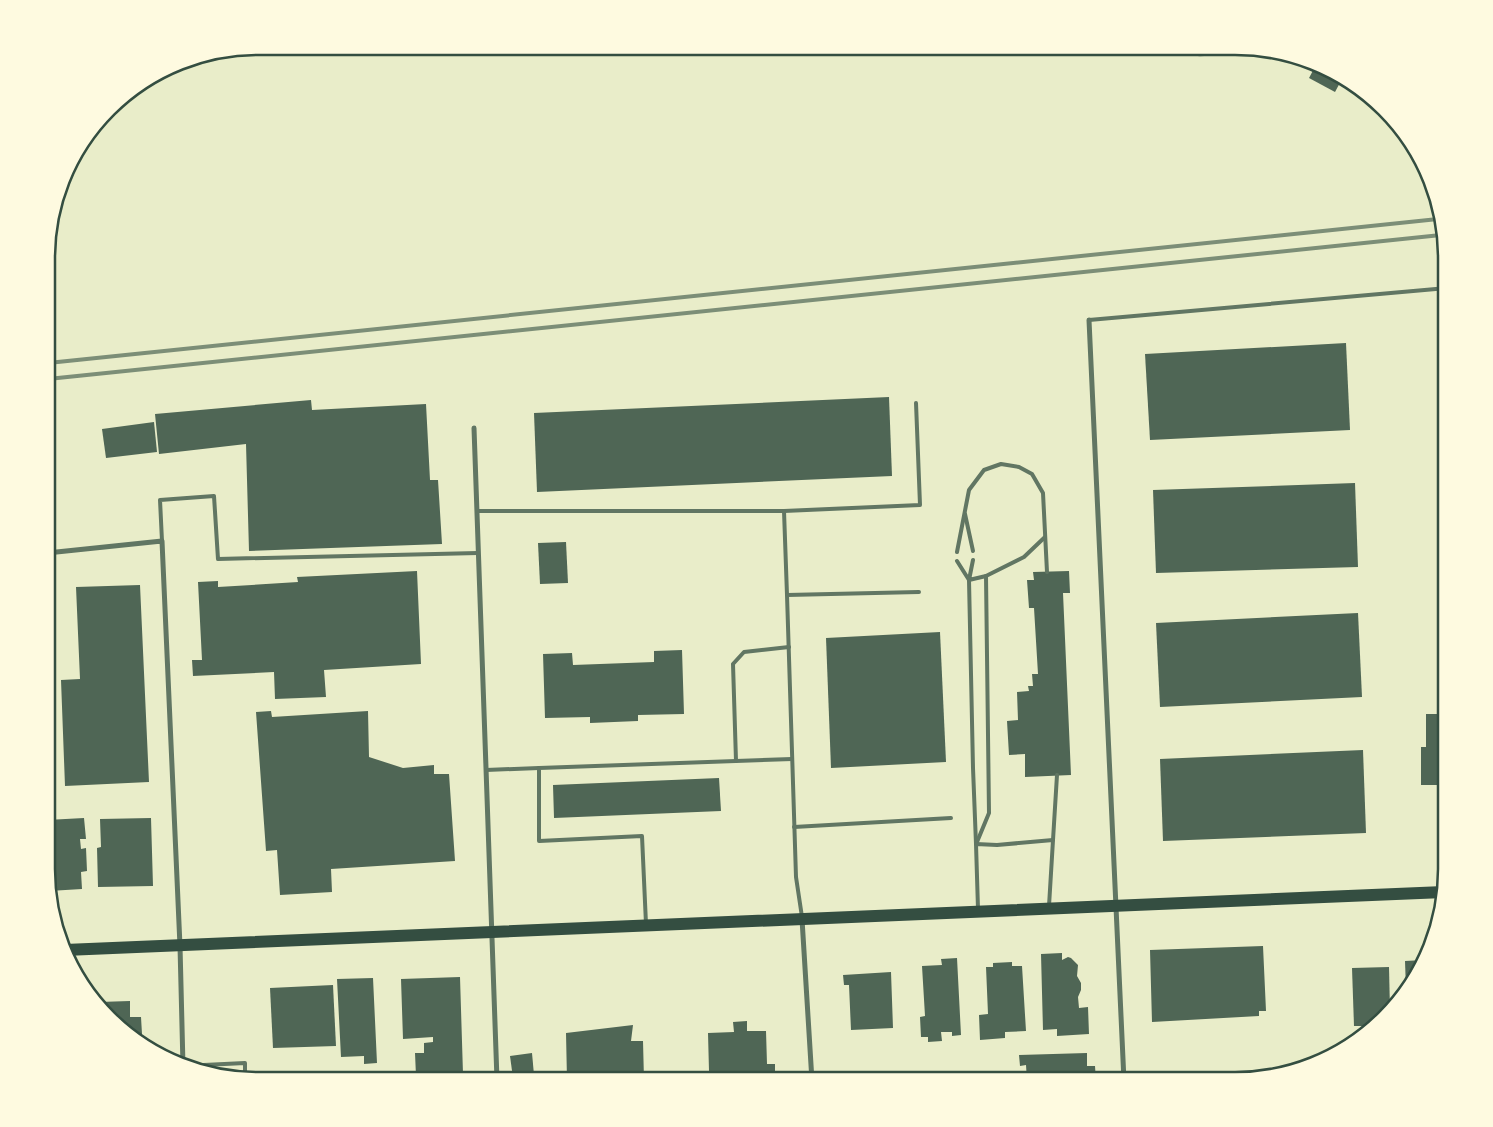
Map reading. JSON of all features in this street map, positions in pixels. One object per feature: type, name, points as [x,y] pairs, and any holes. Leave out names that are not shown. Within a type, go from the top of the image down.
[{"type":"main road","points":[[72,950],[1436,892]]},
{"type":"street","points":[[1088,320],[1124,1072]]},
{"type":"street","points":[[474,428],[497,1072]]},
{"type":"street","points":[[55,552],[162,541],[180,946],[183,1058]]},
{"type":"street","points":[[802,920],[812,1072]]},
{"type":"lane","points":[[1088,320],[1438,289]]},
{"type":"lane","points":[[477,511],[784,511],[920,505],[916,403]]},
{"type":"lane","points":[[957,552],[969,490],[984,470],[1001,464],[1019,467],[1032,474],[1043,493],[1047,572]]},
{"type":"lane","points":[[162,541],[160,500],[214,496],[218,560],[478,553]]},
{"type":"lane","points":[[784,511],[796,878],[802,920]]},
{"type":"lane","points":[[964,513],[973,551]]},
{"type":"lane","points":[[969,580],[986,576],[1024,557],[1044,537]]},
{"type":"lane","points":[[973,560],[969,580],[978,912]]},
{"type":"lane","points":[[957,561],[969,580]]},
{"type":"lane","points":[[976,844],[989,813],[986,576]]},
{"type":"lane","points":[[787,595],[918,592]]},
{"type":"lane","points":[[736,761],[733,664],[744,652],[788,646]]},
{"type":"lane","points":[[486,770],[792,759]]},
{"type":"lane","points":[[539,768],[539,841],[642,836],[647,926]]},
{"type":"lane","points":[[1049,909],[1057,775]]},
{"type":"lane","points":[[794,826],[951,818]]},
{"type":"lane","points":[[976,844],[997,845],[1053,840]]},
{"type":"lane","points":[[206,1065],[245,1063],[246,1072]]},
{"type":"building","points":[[1313,70],[1339,84],[1335,92],[1309,78]]},
{"type":"building","points":[[1346,343],[1350,430],[1150,440],[1145,354]]},
{"type":"building","points":[[889,397],[892,476],[537,492],[534,413]]},
{"type":"building","points":[[311,400],[312,410],[426,404],[430,480],[438,480],[442,544],[249,551],[246,444],[159,454],[155,414]]},
{"type":"building","points":[[154,422],[157,452],[106,458],[102,429]]},
{"type":"building","points":[[1355,483],[1358,567],[1156,573],[1153,490]]},
{"type":"building","points":[[566,542],[568,583],[540,584],[538,543]]},
{"type":"building","points":[[417,571],[421,664],[324,670],[326,697],[275,699],[274,672],[193,676],[192,660],[202,660],[198,582],[218,581],[218,587],[298,582],[297,577]]},
{"type":"building","points":[[1069,571],[1070,593],[1063,593],[1071,775],[1025,777],[1025,754],[1009,755],[1007,721],[1018,720],[1017,692],[1029,691],[1028,686],[1033,686],[1032,674],[1038,674],[1034,608],[1029,608],[1027,580],[1034,580],[1033,572]]},
{"type":"building","points":[[140,585],[149,782],[65,786],[61,680],[80,679],[76,587]]},
{"type":"building","points":[[1358,613],[1362,697],[1160,707],[1156,623]]},
{"type":"building","points":[[940,632],[946,762],[831,768],[826,638]]},
{"type":"building","points":[[682,650],[684,714],[638,715],[638,721],[590,723],[590,717],[545,718],[543,654],[572,653],[573,665],[654,662],[654,651]]},
{"type":"building","points":[[271,711],[272,717],[368,711],[369,757],[403,768],[434,765],[434,774],[449,774],[455,861],[331,869],[332,892],[280,895],[277,850],[266,851],[256,712]]},
{"type":"building","points":[[1426,714],[1438,714],[1438,785],[1421,785],[1421,747],[1426,747]]},
{"type":"building","points":[[1363,750],[1366,833],[1163,841],[1160,759]]},
{"type":"building","points":[[719,778],[721,811],[554,818],[553,785]]},
{"type":"building","points":[[84,818],[86,839],[80,839],[81,849],[86,848],[87,871],[81,872],[82,889],[56,891],[55,820]]},
{"type":"building","points":[[151,818],[153,886],[98,887],[97,848],[101,847],[100,819]]},
{"type":"building","points":[[1263,946],[1266,1011],[1259,1011],[1259,1016],[1152,1022],[1150,950]]},
{"type":"building","points":[[1062,953],[1062,960],[1068,957],[1078,965],[1077,976],[1081,983],[1078,997],[1079,1008],[1088,1007],[1089,1034],[1057,1036],[1057,1029],[1043,1030],[1041,954]]},
{"type":"building","points":[[957,958],[961,1035],[952,1036],[952,1032],[941,1032],[942,1041],[928,1042],[928,1037],[921,1037],[920,1017],[925,1016],[922,966],[942,965],[941,959]]},
{"type":"building","points":[[1416,960],[1406,979],[1405,961]]},
{"type":"building","points":[[1012,962],[1012,966],[1022,966],[1026,1031],[1005,1032],[1005,1038],[980,1040],[979,1015],[988,1014],[986,967],[993,967],[993,963]]},
{"type":"building","points":[[1389,967],[1390,1001],[1364,1026],[1354,1026],[1352,968]]},
{"type":"building","points":[[891,972],[893,1028],[851,1030],[849,985],[844,985],[843,975]]},
{"type":"building","points":[[460,977],[463,1072],[416,1072],[415,1053],[424,1053],[424,1043],[433,1042],[433,1037],[403,1039],[401,979]]},
{"type":"building","points":[[373,978],[377,1063],[364,1064],[364,1056],[341,1057],[337,979]]},
{"type":"building","points":[[333,985],[336,1046],[273,1048],[270,988]]},
{"type":"building","points":[[130,1001],[130,1017],[141,1017],[142,1034],[124,1022],[104,1002]]},
{"type":"building","points":[[747,1021],[747,1031],[766,1031],[767,1064],[775,1064],[775,1072],[669,1072],[709,1071],[708,1033],[734,1032],[733,1022]]},
{"type":"building","points":[[633,1025],[631,1041],[643,1041],[644,1072],[567,1072],[566,1033]]},
{"type":"building","points":[[532,1053],[534,1072],[512,1072],[510,1056]]},
{"type":"building","points":[[1087,1053],[1087,1066],[1095,1066],[1095,1072],[1026,1072],[1026,1065],[1020,1066],[1019,1055]]},
{"type":"railway","points":[[55,362],[1434,219]]},
{"type":"railway","points":[[55,378],[1437,235]]}]
